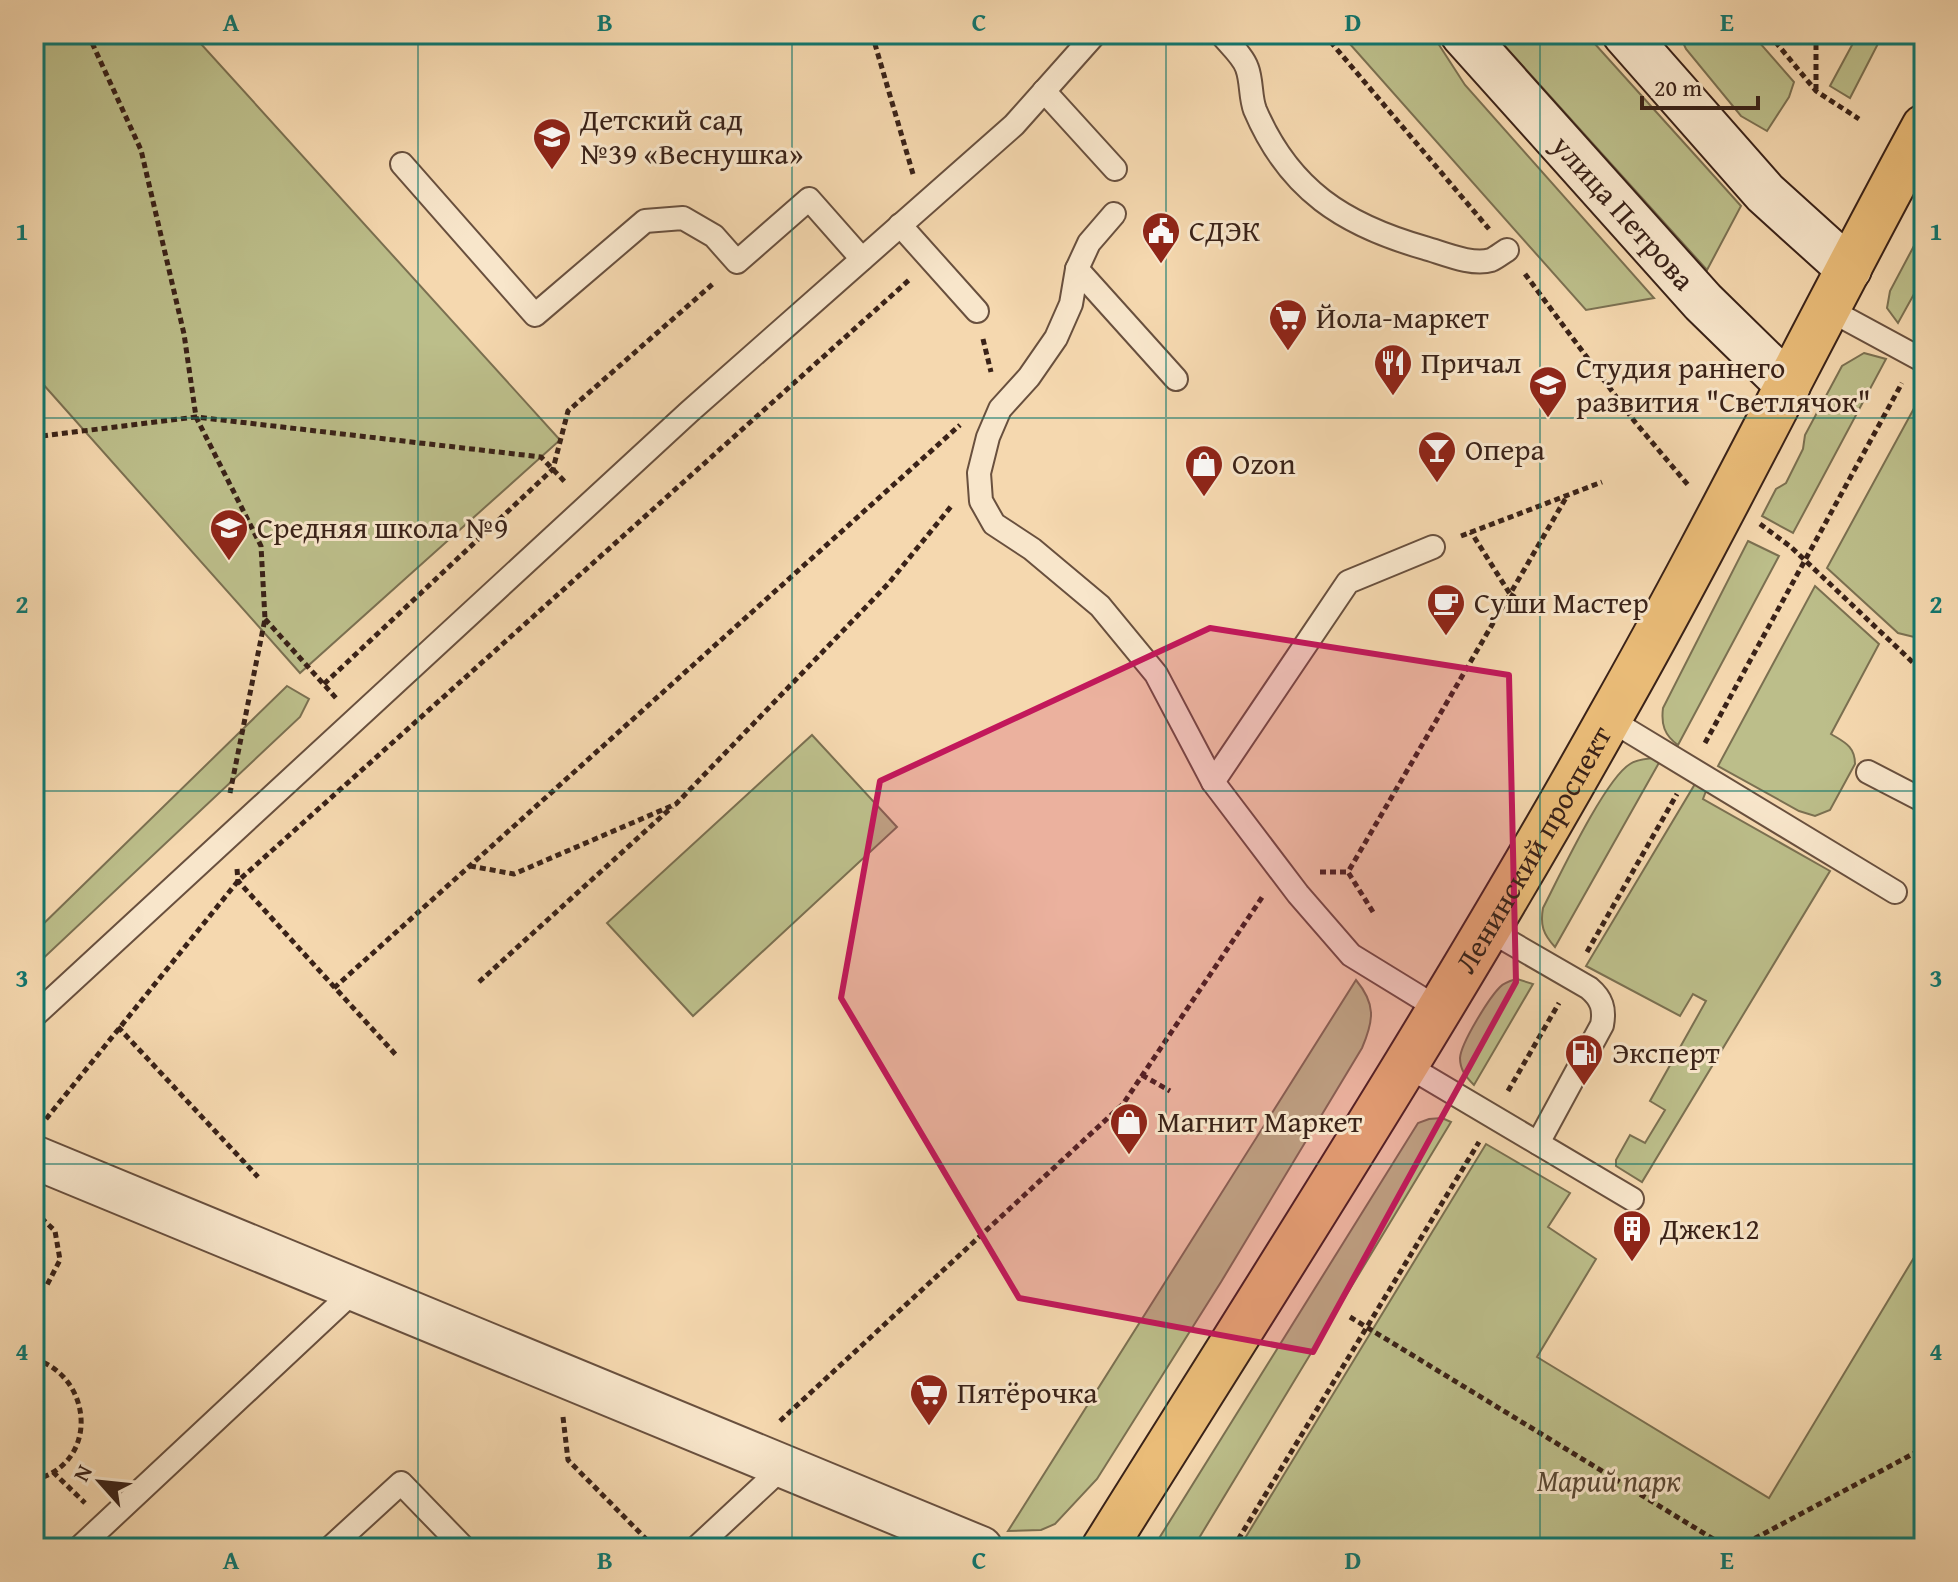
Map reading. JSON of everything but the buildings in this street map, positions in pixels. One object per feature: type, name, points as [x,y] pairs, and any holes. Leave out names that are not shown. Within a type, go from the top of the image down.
[{"type":"main road","name":"улица Петрова","points":[[1463,34],[1703,302],[1788,385]]},
{"type":"main road","points":[[1625,34],[1765,193],[1849,269]]},
{"type":"main road","name":"Ленинский проспект","points":[[1104,1548],[1406,1065],[1609,719],[1726,505],[1924,127]]},
{"type":"street","points":[[39,1139],[356,1289],[981,1548]]},
{"type":"lane","points":[[34,1016],[587,505],[1014,125],[1095,34]]},
{"type":"lane","points":[[1221,34],[1247,66],[1253,105],[1269,142],[1290,172],[1319,198],[1347,218],[1380,234],[1464,259],[1490,260],[1507,250]]},
{"type":"lane","points":[[1044,91],[1115,169]]},
{"type":"lane","points":[[402,164],[535,315],[645,221],[683,218],[714,236],[737,262],[809,199],[862,259]]},
{"type":"lane","points":[[1114,214],[1089,243],[1077,269],[1071,304],[1056,338],[1029,377],[1000,409],[988,437],[979,473],[981,501],[994,524],[1032,549],[1100,606],[1156,674],[1213,782],[1280,871],[1351,955],[1439,1009]]},
{"type":"lane","points":[[900,225],[977,311]]},
{"type":"lane","points":[[1077,269],[1176,379]]},
{"type":"lane","points":[[1828,309],[1924,361]]},
{"type":"lane","points":[[1213,782],[1348,582],[1433,547]]},
{"type":"lane","points":[[1609,719],[1895,892]]},
{"type":"lane","points":[[1868,772],[1924,801]]},
{"type":"lane","points":[[1487,929],[1589,988],[1598,995],[1602,1004],[1602,1025],[1538,1143]]},
{"type":"lane","points":[[1406,1065],[1632,1199]]},
{"type":"lane","points":[[79,1548],[356,1289]]},
{"type":"lane","points":[[696,1548],[782,1468]]},
{"type":"lane","points":[[330,1548],[401,1483],[464,1548]]},
{"type":"path","points":[[88,34],[141,150],[184,334],[196,417],[261,546],[265,619],[226,812],[234,832],[238,881],[396,1055]]},
{"type":"path","points":[[872,34],[922,205]]},
{"type":"path","points":[[1769,34],[1816,91],[1859,119]]},
{"type":"path","points":[[1816,34],[1816,91]]},
{"type":"path","points":[[39,1139],[118,1027],[238,881],[931,260]]},
{"type":"path","points":[[324,684],[553,469],[568,411],[737,262]]},
{"type":"path","points":[[977,311],[1000,409]]},
{"type":"path","points":[[34,442],[42,436],[196,417],[541,457],[587,505]]},
{"type":"path","points":[[334,988],[961,424]]},
{"type":"path","points":[[479,982],[676,804],[888,584],[979,473]]},
{"type":"path","points":[[1433,547],[1602,482]]},
{"type":"path","points":[[1373,912],[1348,872],[1567,495]]},
{"type":"path","points":[[1756,521],[1791,547],[1923,672]]},
{"type":"path","points":[[1471,532],[1510,594],[1532,608]]},
{"type":"path","points":[[265,619],[355,720]]},
{"type":"path","points":[[470,866],[514,874],[676,804]]},
{"type":"path","points":[[773,1427],[1123,1104],[1280,871]]},
{"type":"path","points":[[118,1027],[258,1177]]},
{"type":"path","points":[[1142,1075],[1170,1091]]},
{"type":"path","points":[[34,1211],[55,1231],[60,1260],[47,1285],[34,1292]]},
{"type":"path","points":[[1350,1317],[1728,1548]]},
{"type":"path","points":[[34,1359],[47,1362],[68,1379],[80,1402],[81,1429],[72,1453],[53,1472],[34,1480]]},
{"type":"path","points":[[557,1373],[568,1460],[655,1548]]},
{"type":"path","points":[[1737,1548],[1924,1448]]},
{"type":"path","points":[[53,1472],[106,1522]]},
{"type":"highlighted area","points":[[1210,628],[1509,675],[1516,982],[1313,1352],[1019,1298],[841,998],[880,781]]},
{"type":"green space","name":"Средняя школа №9","points":[[34,34],[192,34],[560,440],[300,673],[34,374]]},
{"type":"green space","points":[[1341,34],[1432,34],[1465,85],[1654,298],[1586,310]]},
{"type":"green space","points":[[1494,34],[1586,34],[1741,206],[1707,270]]},
{"type":"green space","points":[[1679,34],[1752,34],[1794,82],[1789,97],[1767,131],[1741,116],[1686,49]]},
{"type":"green space","points":[[1858,34],[1883,34],[1850,98],[1830,86]]},
{"type":"green space","points":[[1924,227],[1924,276],[1898,323],[1887,308],[1890,291]]},
{"type":"green space","points":[[1864,353],[1886,359],[1793,533],[1762,516],[1776,489],[1786,483],[1803,449],[1805,435],[1842,366]]},
{"type":"green space","points":[[1924,390],[1924,635],[1918,638],[1898,633],[1827,568]]},
{"type":"green space","points":[[1748,541],[1779,556],[1678,745],[1664,729],[1663,708]]},
{"type":"green space","points":[[1815,586],[1879,644],[1831,734],[1851,749],[1855,764],[1830,810],[1815,816],[1799,811],[1718,766]]},
{"type":"green space","points":[[287,686],[309,699],[300,717],[34,967],[34,933]]},
{"type":"green space","points":[[812,735],[897,827],[693,1016],[607,923]]},
{"type":"green space","points":[[1653,758],[1660,761],[1555,947],[1543,929],[1543,908],[1571,853],[1620,773],[1633,762]]},
{"type":"green space","points":[[1695,784],[1706,791],[1703,799],[1830,871],[1642,1182],[1616,1166],[1616,1160],[1630,1135],[1645,1143],[1665,1110],[1650,1101],[1706,1001],[1693,994],[1680,1016],[1586,966]]},
{"type":"green space","points":[[1517,979],[1533,984],[1474,1085],[1461,1066],[1465,1042],[1495,993],[1504,984]]},
{"type":"green space","points":[[1356,980],[1367,997],[1371,1012],[1362,1048],[1221,1282],[1097,1479],[1055,1524],[1041,1530],[1008,1531]]},
{"type":"green space","points":[[1442,1118],[1451,1122],[1193,1548],[1153,1548],[1418,1123]]},
{"type":"green space","name":"Марий парк","points":[[1486,1144],[1570,1193],[1548,1227],[1596,1259],[1537,1357],[1769,1498],[1924,1241],[1924,1548],[1239,1548]]},
{"type":"place","name":"Детский сад №39 «Веснушка»","points":[[552,171]]},
{"type":"place","name":"СДЭК","points":[[1161,265]]},
{"type":"place","name":"Йола-маркет","points":[[1288,352]]},
{"type":"place","name":"Причал","points":[[1393,397]]},
{"type":"place","name":"Студия раннего развития \"Светлячок\"","points":[[1548,419]]},
{"type":"place","name":"Опера","points":[[1437,484]]},
{"type":"place","name":"Ozon","points":[[1204,498]]},
{"type":"place","name":"Средняя школа №9","points":[[229,562]]},
{"type":"place","name":"Суши Мастер","points":[[1446,637]]},
{"type":"place","name":"Эксперт","points":[[1584,1087]]},
{"type":"place","name":"Магнит Маркет","points":[[1129,1156]]},
{"type":"place","name":"Джек12","points":[[1632,1263]]},
{"type":"place","name":"Пятёрочка","points":[[929,1427]]}]
